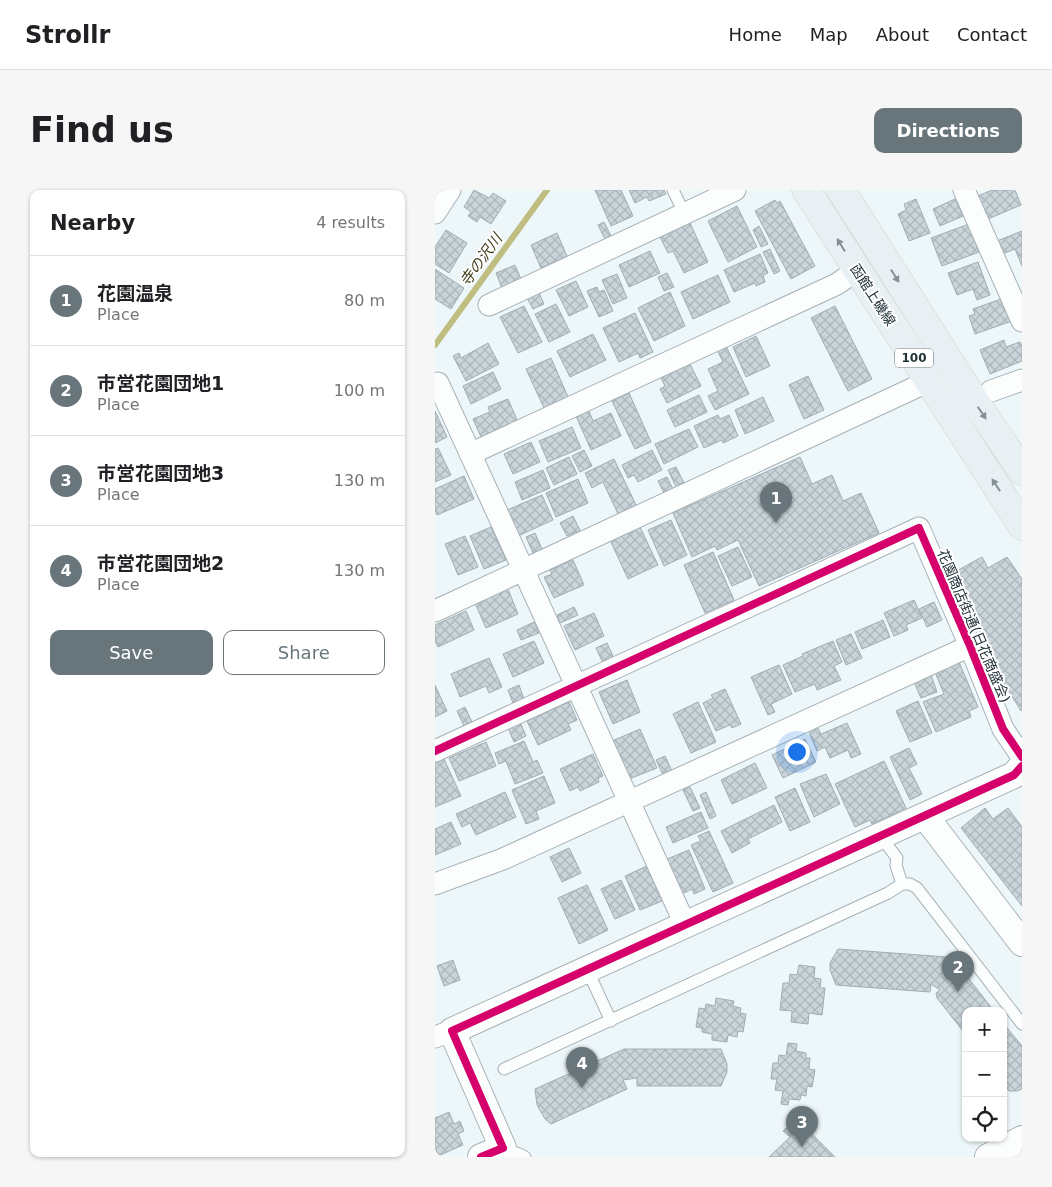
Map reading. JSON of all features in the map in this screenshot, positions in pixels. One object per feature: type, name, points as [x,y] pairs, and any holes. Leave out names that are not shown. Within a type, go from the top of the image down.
[{"type":"main road","name":"函館上磯線","points":[[807,190],[1022,526]]},
{"type":"main road","name":"函館上磯線","points":[[841,190],[976,403],[1022,471]]},
{"type":"street","points":[[435,213],[450,190]]},
{"type":"street","points":[[489,305],[735,190]]},
{"type":"street","points":[[964,190],[1022,321]]},
{"type":"street","points":[[470,454],[837,284],[857,270]]},
{"type":"street","points":[[991,392],[1022,380]]},
{"type":"street","points":[[435,611],[929,381]]},
{"type":"street","points":[[438,383],[685,924]]},
{"type":"street","name":"花園商店街通(日花商盛会)","points":[[577,686],[919,528],[970,646],[1003,729],[1022,758]]},
{"type":"street","points":[[435,884],[503,859],[970,646]]},
{"type":"street","points":[[435,751],[577,686]]},
{"type":"street","points":[[481,1157],[503,1148],[443,1034],[1014,775],[1022,766]]},
{"type":"street","points":[[925,816],[1022,943]]},
{"type":"lane","points":[[673,190],[684,213]]},
{"type":"lane","points":[[888,846],[897,858],[896,865],[902,884]]},
{"type":"lane","points":[[504,1069],[888,893],[902,884],[910,884],[917,888],[1022,1024]]},
{"type":"lane","points":[[592,980],[611,1020]]},
{"type":"building","points":[[474,190],[489,198],[493,193],[506,201],[491,224],[480,217],[477,222],[468,216],[471,212],[464,207]]},
{"type":"building","points":[[595,190],[621,190],[633,216],[611,226]]},
{"type":"building","points":[[629,190],[664,190],[666,194],[649,201],[647,197],[635,203]]},
{"type":"building","points":[[992,190],[1015,190],[1021,205],[988,219],[978,196]]},
{"type":"building","points":[[916,199],[930,233],[909,241],[898,214],[906,210],[904,204]]},
{"type":"building","points":[[955,199],[963,216],[940,226],[933,209]]},
{"type":"building","points":[[775,200],[777,203],[780,201],[815,266],[791,279],[755,211]]},
{"type":"building","points":[[737,206],[757,247],[728,262],[708,221]]},
{"type":"building","points":[[604,222],[611,236],[605,239],[598,225]]},
{"type":"building","points":[[690,223],[708,262],[684,273],[673,251],[668,253],[660,237]]},
{"type":"building","points":[[969,224],[979,252],[942,266],[931,238]]},
{"type":"building","points":[[759,226],[768,244],[761,247],[753,230]]},
{"type":"building","points":[[446,230],[467,243],[449,273],[435,264],[435,247]]},
{"type":"building","points":[[1022,231],[1022,266],[1015,249],[1002,254],[997,241]]},
{"type":"building","points":[[557,233],[567,256],[541,268],[531,245]]},
{"type":"building","points":[[770,249],[780,271],[774,274],[763,252]]},
{"type":"building","points":[[650,251],[660,273],[629,287],[619,265]]},
{"type":"building","points":[[760,254],[768,273],[763,275],[765,282],[756,286],[755,283],[734,292],[724,270]]},
{"type":"building","points":[[978,262],[990,295],[977,300],[973,289],[957,295],[948,273]]},
{"type":"building","points":[[515,265],[521,279],[502,288],[496,273]]},
{"type":"building","points":[[435,269],[464,288],[451,309],[435,299]]},
{"type":"building","points":[[667,273],[674,287],[664,291],[658,277]]},
{"type":"building","points":[[617,274],[627,298],[613,304],[602,280]]},
{"type":"building","points":[[718,275],[730,302],[693,319],[681,292]]},
{"type":"building","points":[[576,281],[588,307],[569,316],[556,290]]},
{"type":"building","points":[[597,287],[599,292],[604,290],[613,311],[599,317],[587,291]]},
{"type":"building","points":[[670,292],[685,326],[654,341],[638,308]]},
{"type":"building","points":[[539,293],[544,304],[533,309],[527,298]]},
{"type":"building","points":[[1004,298],[1012,321],[975,334],[969,316],[975,314],[973,309]]},
{"type":"building","points":[[556,304],[570,332],[549,342],[535,314]]},
{"type":"building","points":[[524,306],[542,342],[518,353],[500,317]]},
{"type":"building","points":[[835,306],[872,379],[848,391],[811,318]]},
{"type":"building","points":[[635,313],[653,352],[640,358],[638,353],[619,362],[603,328]]},
{"type":"building","points":[[593,334],[606,360],[570,377],[557,351]]},
{"type":"building","points":[[756,336],[770,366],[746,377],[733,347]]},
{"type":"building","points":[[1004,340],[1006,347],[1020,342],[1022,346],[1022,361],[990,374],[980,350]]},
{"type":"building","points":[[488,343],[499,364],[466,381],[453,356],[459,353],[461,358]]},
{"type":"building","points":[[726,346],[749,394],[715,410],[708,396],[718,391],[708,369],[723,362],[717,350]]},
{"type":"building","points":[[551,358],[568,397],[544,408],[526,369]]},
{"type":"building","points":[[690,364],[701,386],[667,403],[660,389],[665,386],[661,378]]},
{"type":"building","points":[[493,372],[501,389],[471,404],[463,386]]},
{"type":"building","points":[[808,376],[824,410],[804,419],[789,385]]},
{"type":"building","points":[[629,393],[651,442],[635,449],[612,401]]},
{"type":"building","points":[[699,395],[707,412],[675,427],[667,410]]},
{"type":"building","points":[[763,397],[774,421],[745,434],[735,410]]},
{"type":"building","points":[[508,399],[518,422],[481,437],[473,419],[490,412],[488,407]]},
{"type":"building","points":[[435,411],[447,437],[435,443]]},
{"type":"building","points":[[589,411],[593,421],[611,413],[621,436],[591,450],[576,416]]},
{"type":"building","points":[[718,415],[720,419],[729,415],[738,436],[723,443],[722,440],[704,448],[694,426]]},
{"type":"building","points":[[572,427],[581,448],[548,462],[539,441]]},
{"type":"building","points":[[689,429],[698,447],[664,464],[655,444]]},
{"type":"building","points":[[531,442],[540,462],[513,474],[504,454]]},
{"type":"building","points":[[438,448],[451,475],[435,482],[435,449]]},
{"type":"building","points":[[584,450],[592,466],[580,472],[572,456]]},
{"type":"building","points":[[652,450],[662,470],[638,482],[634,475],[628,478],[622,465]]},
{"type":"building","points":[[569,457],[577,474],[554,485],[546,468]]},
{"type":"building","points":[[800,457],[812,484],[832,475],[843,501],[861,493],[879,533],[759,586],[738,540],[717,550],[715,546],[692,557],[673,513]]},
{"type":"building","points":[[614,459],[637,507],[619,516],[603,482],[592,488],[585,473]]},
{"type":"building","points":[[676,467],[684,483],[676,487],[668,470]]},
{"type":"building","points":[[543,470],[550,488],[522,500],[515,482]]},
{"type":"building","points":[[464,476],[474,499],[437,515],[435,510],[435,489]]},
{"type":"building","points":[[667,477],[674,491],[665,495],[658,481]]},
{"type":"building","points":[[578,479],[588,503],[556,517],[546,493]]},
{"type":"building","points":[[542,495],[553,520],[518,536],[507,510]]},
{"type":"building","points":[[573,516],[580,530],[567,536],[560,523]]},
{"type":"building","points":[[671,520],[687,555],[664,566],[648,530]]},
{"type":"building","points":[[491,527],[506,560],[484,569],[470,536]]},
{"type":"building","points":[[640,527],[658,565],[628,579],[610,540]]},
{"type":"building","points":[[535,533],[542,549],[533,553],[526,537]]},
{"type":"building","points":[[465,536],[478,567],[458,575],[445,544]]},
{"type":"building","points":[[738,547],[752,577],[732,586],[718,556]]},
{"type":"building","points":[[713,552],[734,600],[705,613],[684,565]]},
{"type":"building","points":[[982,557],[988,568],[1007,557],[1022,579],[1021,711],[994,667],[971,608],[953,573]]},
{"type":"building","points":[[573,560],[584,585],[554,598],[544,577],[552,574],[550,570]]},
{"type":"building","points":[[508,589],[518,614],[486,628],[475,603]]},
{"type":"building","points":[[914,600],[922,618],[906,625],[908,630],[894,636],[884,613]]},
{"type":"building","points":[[934,602],[942,620],[927,627],[919,609]]},
{"type":"building","points":[[574,607],[578,615],[560,623],[557,615]]},
{"type":"building","points":[[466,611],[474,630],[438,647],[435,641],[435,625]]},
{"type":"building","points":[[594,613],[604,636],[575,650],[564,626]]},
{"type":"building","points":[[883,620],[890,637],[862,649],[855,632]]},
{"type":"building","points":[[534,622],[539,633],[521,640],[517,630]]},
{"type":"building","points":[[851,634],[862,658],[846,665],[836,640]]},
{"type":"building","points":[[534,641],[544,663],[513,677],[503,654]]},
{"type":"building","points":[[833,641],[842,662],[834,666],[841,680],[817,690],[815,684],[795,692],[783,665],[803,656],[802,654]]},
{"type":"building","points":[[607,643],[614,658],[603,663],[596,648]]},
{"type":"building","points":[[489,658],[502,687],[489,693],[486,686],[460,697],[451,674]]},
{"type":"building","points":[[959,662],[978,707],[969,711],[971,717],[936,732],[923,702],[944,694],[935,672]]},
{"type":"building","points":[[779,665],[792,694],[771,704],[775,712],[768,715],[751,677]]},
{"type":"building","points":[[931,675],[937,692],[921,698],[914,682]]},
{"type":"building","points":[[627,680],[640,712],[613,724],[599,692]]},
{"type":"building","points":[[435,685],[447,711],[435,717]]},
{"type":"building","points":[[519,685],[524,699],[513,703],[508,690]]},
{"type":"building","points":[[725,689],[741,724],[732,728],[730,725],[716,731],[703,703],[713,698],[711,695]]},
{"type":"building","points":[[918,701],[932,733],[910,742],[896,711]]},
{"type":"building","points":[[569,702],[577,720],[568,724],[571,730],[538,745],[527,721]]},
{"type":"building","points":[[698,702],[716,742],[691,753],[673,714]]},
{"type":"building","points":[[465,707],[472,722],[464,726],[457,711]]},
{"type":"building","points":[[520,722],[526,736],[514,742],[508,728]]},
{"type":"building","points":[[847,723],[861,754],[851,758],[848,750],[830,758],[825,747],[817,751],[808,730],[817,726],[821,734]]},
{"type":"building","points":[[640,729],[657,768],[629,779],[612,741]]},
{"type":"building","points":[[805,739],[816,762],[783,778],[772,755]]},
{"type":"building","points":[[524,741],[533,762],[537,760],[543,773],[515,784],[506,761],[499,764],[495,753]]},
{"type":"building","points":[[486,742],[496,766],[459,781],[449,758]]},
{"type":"building","points":[[909,748],[917,764],[909,768],[922,794],[910,800],[890,757]]},
{"type":"building","points":[[593,754],[603,776],[598,778],[599,782],[580,791],[578,787],[570,791],[560,769]]},
{"type":"building","points":[[665,756],[672,771],[663,775],[656,760]]},
{"type":"building","points":[[444,759],[461,796],[435,807],[435,763]]},
{"type":"building","points":[[884,761],[906,808],[872,824],[870,820],[855,827],[835,784]]},
{"type":"building","points":[[755,763],[767,788],[732,804],[721,780]]},
{"type":"building","points":[[826,774],[840,804],[814,817],[800,784]]},
{"type":"building","points":[[544,776],[555,803],[536,811],[539,819],[526,824],[512,790]]},
{"type":"building","points":[[690,787],[700,808],[693,811],[683,790]]},
{"type":"building","points":[[795,788],[810,822],[790,831],[775,797]]},
{"type":"building","points":[[505,792],[516,817],[476,835],[470,823],[462,827],[456,814]]},
{"type":"building","points":[[706,792],[716,816],[710,819],[700,795]]},
{"type":"building","points":[[774,805],[782,822],[748,839],[750,843],[732,853],[721,831]]},
{"type":"building","points":[[985,808],[993,819],[1008,808],[1022,827],[1022,906],[961,828]]},
{"type":"building","points":[[701,812],[708,828],[673,843],[666,827]]},
{"type":"building","points":[[451,822],[461,844],[435,855],[435,829]]},
{"type":"building","points":[[709,831],[733,883],[713,892],[691,845],[701,841],[698,836]]},
{"type":"building","points":[[569,848],[581,873],[562,882],[550,857]]},
{"type":"building","points":[[689,850],[705,889],[694,894],[692,889],[682,894],[667,859]]},
{"type":"building","points":[[647,866],[662,901],[640,910],[625,876]]},
{"type":"building","points":[[621,880],[635,910],[615,919],[601,889]]},
{"type":"building","points":[[587,885],[608,930],[579,944],[558,898]]},
{"type":"building","points":[[838,949],[947,957],[962,970],[991,1007],[962,1007],[962,1030],[937,998],[936,993],[940,990],[931,984],[930,992],[836,985],[830,970],[830,963]]},
{"type":"building","points":[[453,960],[460,980],[444,986],[437,966]]},
{"type":"building","points":[[799,965],[815,967],[814,978],[821,979],[820,988],[825,988],[822,1015],[809,1013],[808,1024],[791,1022],[792,1011],[780,1010],[783,983],[789,983],[790,974],[797,975]]},
{"type":"building","points":[[716,998],[734,1001],[733,1006],[741,1008],[740,1013],[746,1014],[743,1032],[738,1031],[737,1037],[728,1035],[727,1042],[712,1040],[712,1034],[702,1032],[702,1028],[696,1027],[699,1008],[705,1009],[706,1004],[715,1006]]},
{"type":"building","points":[[1007,1028],[1022,1046],[1022,1089],[1009,1091],[1007,1088]]},
{"type":"building","points":[[788,1043],[797,1044],[796,1051],[806,1053],[806,1058],[810,1058],[809,1069],[815,1070],[812,1087],[807,1086],[806,1096],[801,1095],[800,1100],[789,1099],[788,1105],[781,1104],[783,1091],[775,1090],[777,1079],[771,1079],[773,1063],[778,1063],[779,1055],[786,1056]]},
{"type":"building","points":[[624,1049],[721,1049],[727,1064],[727,1072],[721,1086],[637,1086],[637,1078],[623,1080],[627,1089],[551,1124],[545,1119],[537,1105],[535,1089]]},
{"type":"building","points":[[449,1112],[454,1124],[460,1121],[464,1131],[458,1134],[463,1145],[438,1156],[435,1149],[435,1118]]},
{"type":"building","points":[[796,1118],[835,1157],[769,1157],[790,1137],[783,1131]]},
{"type":"waterway","name":"寺の沢川","points":[[435,345],[547,190]]},
{"type":"cycle path","points":[[435,751],[919,528],[970,646],[1003,729],[1022,757]]},
{"type":"cycle path","points":[[481,1157],[503,1148],[452,1031],[1014,775],[1022,766]]},
{"type":"place","name":"花園温泉","points":[[776,523]]},
{"type":"place","name":"市営花園団地1","points":[[958,992]]},
{"type":"place","name":"市営花園団地2","points":[[582,1088]]},
{"type":"place","name":"市営花園団地3","points":[[802,1147]]}]
